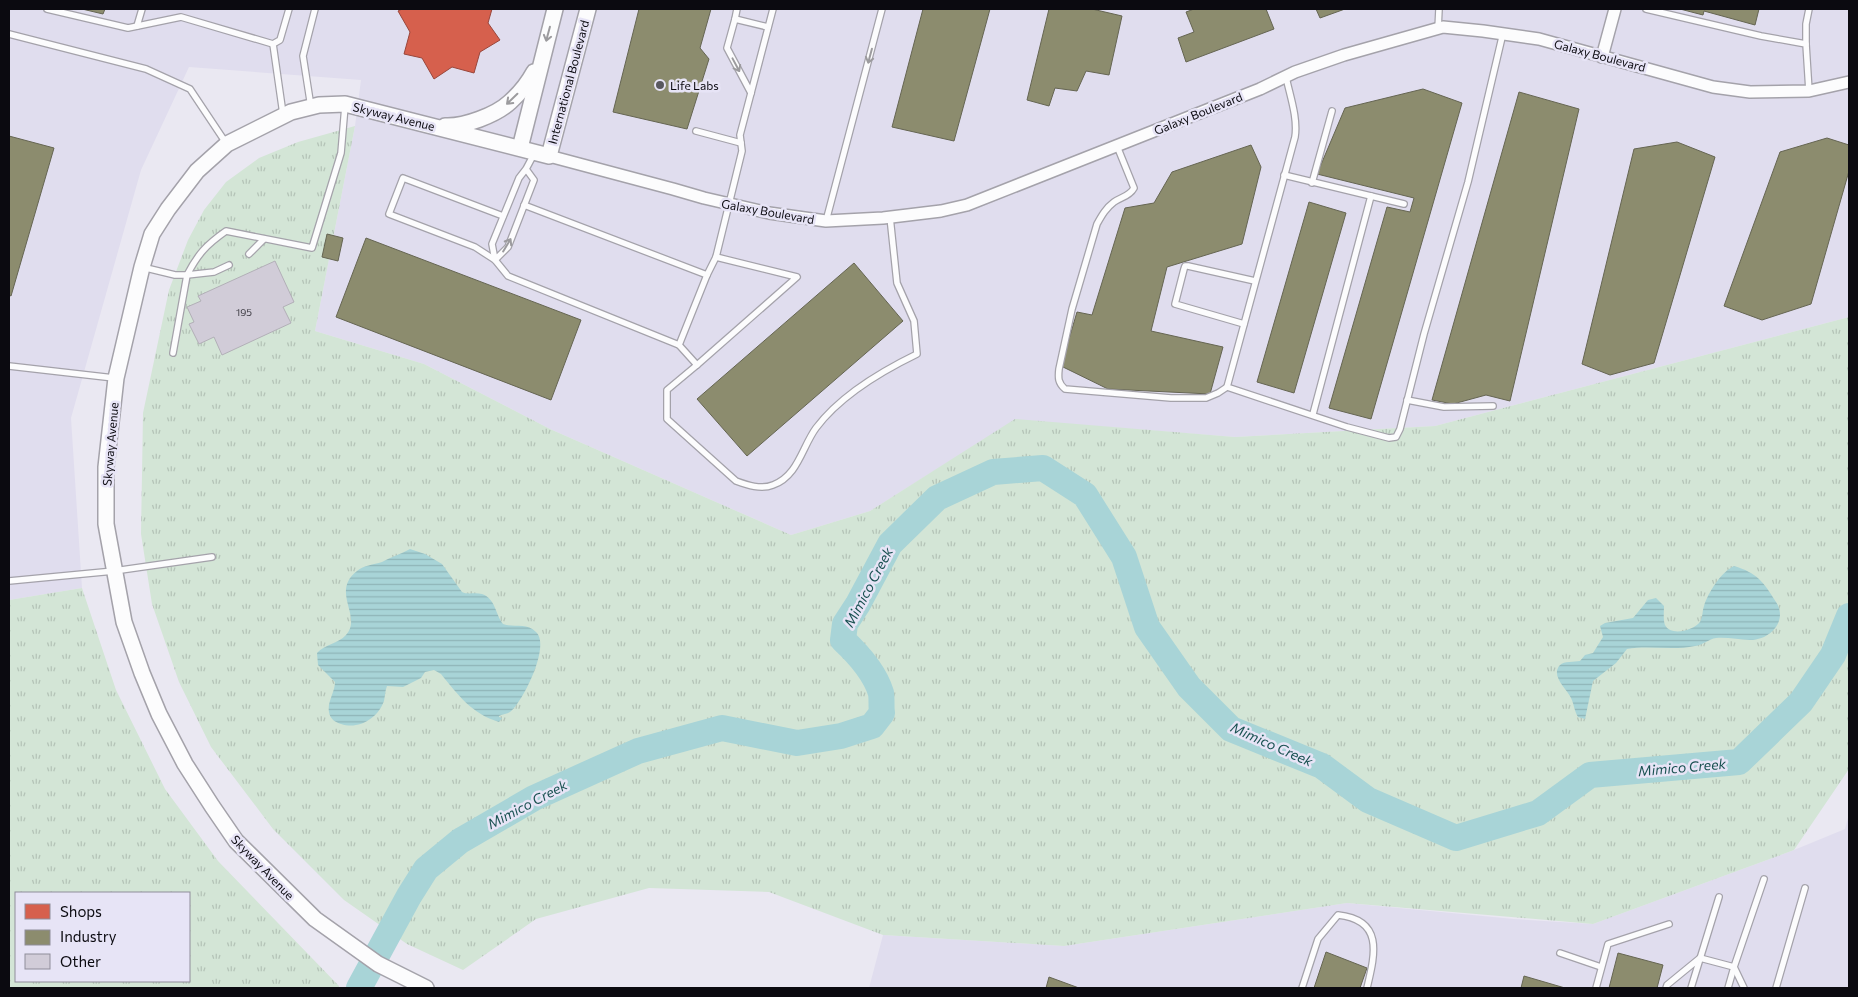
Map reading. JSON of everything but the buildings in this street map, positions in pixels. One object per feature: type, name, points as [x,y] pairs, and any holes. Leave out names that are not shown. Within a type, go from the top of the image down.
[{"type":"street","points":[[535,152],[541,60],[555,9]]},
{"type":"street","name":"International Boulevard","points":[[535,152],[588,9]]},
{"type":"street","points":[[1602,57],[1615,9]]},
{"type":"street","name":"Galaxy Boulevard","points":[[535,152],[729,204],[769,213],[826,221],[890,217],[942,211],[967,205],[1344,55],[1443,27],[1539,39],[1713,87],[1750,92],[1809,91],[1849,82]]},
{"type":"street","points":[[427,124],[455,127],[488,115],[509,103],[528,82],[541,60]]},
{"type":"street","name":"Skyway Avenue","points":[[422,987],[378,964],[315,919],[236,841],[185,764],[159,714],[124,622],[106,524],[106,467],[116,378],[142,267],[152,234],[168,209],[197,171],[227,144],[283,116],[318,105],[345,104],[535,152]]},
{"type":"lane","points":[[48,9],[128,28],[182,17],[273,44],[280,40],[289,9]]},
{"type":"lane","points":[[137,26],[142,9]]},
{"type":"lane","points":[[311,107],[303,56],[315,9]]},
{"type":"lane","points":[[737,9],[727,48],[751,93]]},
{"type":"lane","points":[[679,345],[716,257],[742,151],[740,135],[773,9]]},
{"type":"lane","points":[[826,221],[882,9]]},
{"type":"lane","points":[[1438,29],[1439,9]]},
{"type":"lane","points":[[1646,9],[1761,36],[1806,44]]},
{"type":"lane","points":[[1809,9],[1805,29],[1809,91]]},
{"type":"lane","points":[[735,19],[768,28]]},
{"type":"lane","points":[[1227,387],[1313,414],[1347,427],[1389,438],[1396,437],[1400,429],[1424,334],[1468,182],[1503,33]]},
{"type":"lane","points":[[9,34],[146,69],[190,89],[227,144]]},
{"type":"lane","points":[[273,44],[283,116]]},
{"type":"lane","points":[[1117,146],[1134,188],[1132,192],[1115,201],[1104,212],[1097,224],[1070,317],[1059,369],[1058,378],[1060,384],[1065,389],[1171,398],[1206,398],[1227,387],[1297,128],[1286,77]]},
{"type":"lane","points":[[173,353],[187,275],[196,258],[209,242],[226,231],[312,248],[341,154],[345,104]]},
{"type":"lane","points":[[1312,183],[1332,111]]},
{"type":"lane","points":[[696,131],[741,144]]},
{"type":"lane","points":[[495,260],[492,244],[518,178],[526,169],[535,152]]},
{"type":"lane","points":[[495,260],[508,247],[534,180],[526,169]]},
{"type":"lane","points":[[1284,175],[1404,204]]},
{"type":"lane","points":[[503,216],[403,178],[389,214],[475,248],[495,260],[508,276],[679,345],[697,365]]},
{"type":"lane","points":[[1313,414],[1371,196]]},
{"type":"lane","points":[[524,205],[707,275]]},
{"type":"lane","points":[[716,257],[798,277],[667,390],[667,418],[736,480],[749,486],[773,485],[788,475],[797,464],[815,428],[838,404],[893,366],[917,354],[914,320],[896,283],[890,217]]},
{"type":"lane","points":[[249,254],[264,238]]},
{"type":"lane","points":[[142,267],[175,275],[187,275],[214,272],[229,265]]},
{"type":"lane","points":[[1244,324],[1175,304],[1184,268],[1188,266],[1255,282]]},
{"type":"lane","points":[[9,366],[116,378]]},
{"type":"lane","points":[[1407,400],[1444,407],[1493,406]]},
{"type":"lane","points":[[9,581],[114,571],[212,557]]},
{"type":"lane","points":[[1728,988],[1764,878]]},
{"type":"lane","points":[[1776,988],[1805,888]]},
{"type":"lane","points":[[1690,988],[1719,897]]},
{"type":"lane","points":[[1302,988],[1318,938],[1338,915],[1352,916],[1362,921],[1370,931],[1374,947],[1374,958],[1367,988]]},
{"type":"lane","points":[[1596,988],[1608,944],[1669,924]]},
{"type":"lane","points":[[1560,953],[1601,967]]},
{"type":"lane","points":[[1700,958],[1734,967],[1744,988]]},
{"type":"lane","points":[[1666,988],[1667,985],[1700,958]]},
{"type":"shaded area","points":[[9,9],[1849,9],[1849,317],[1435,426],[1235,437],[1015,420],[870,511],[791,535],[550,429],[424,364],[315,331],[355,126],[361,80],[189,67],[141,170],[71,418],[82,588],[9,600]]},
{"type":"shaded area","points":[[1849,814],[1849,988],[869,988],[883,935],[1064,946],[1347,903],[1514,919],[1593,924],[1794,850],[1845,829]]},
{"type":"green space","points":[[355,126],[315,331],[424,364],[550,429],[791,535],[870,511],[1015,419],[1235,437],[1435,426],[1849,317],[1849,769],[1794,850],[1593,924],[1347,903],[1064,946],[883,935],[769,892],[649,888],[536,919],[463,970],[407,944],[344,900],[273,829],[211,747],[179,682],[152,604],[141,534],[143,413],[169,290],[188,240],[204,210],[226,182],[259,158],[298,142]]},
{"type":"green space","points":[[82,588],[116,690],[165,789],[218,861],[339,988],[9,988],[9,600]]},
{"type":"water","points":[[410,549],[425,554],[442,564],[462,592],[479,593],[487,596],[493,603],[503,624],[528,627],[536,632],[540,639],[538,660],[528,686],[510,712],[499,716],[502,718],[499,722],[489,719],[473,709],[441,674],[434,670],[425,672],[421,678],[403,687],[387,686],[384,701],[377,713],[361,724],[341,724],[330,717],[329,704],[335,682],[318,665],[317,653],[343,638],[350,628],[351,620],[346,595],[349,579],[363,567],[382,562]]},
{"type":"water","points":[[1734,566],[1759,579],[1776,602],[1780,616],[1779,622],[1771,633],[1765,637],[1750,640],[1716,638],[1698,645],[1686,647],[1627,649],[1616,663],[1593,681],[1585,719],[1578,717],[1571,698],[1558,678],[1557,669],[1562,664],[1580,661],[1585,655],[1593,653],[1603,637],[1600,626],[1605,623],[1633,618],[1648,600],[1656,598],[1664,606],[1664,623],[1668,629],[1682,631],[1693,628],[1702,618],[1703,608],[1712,589],[1724,573]]},
{"type":"waterway","name":"Mimico Creek","points":[[359,988],[409,896],[426,869],[460,841],[534,798],[638,751],[722,728],[797,743],[841,736],[872,726],[882,713],[881,693],[875,678],[865,664],[843,640],[845,624],[858,604],[890,544],[937,498],[993,472],[1043,468],[1085,495],[1124,557],[1147,627],[1189,687],[1231,729],[1322,766],[1368,800],[1456,838],[1538,813],[1590,775],[1739,762],[1801,702],[1833,655],[1849,616]]},
{"type":"place","name":"Life Labs","points":[[660,85]]}]
